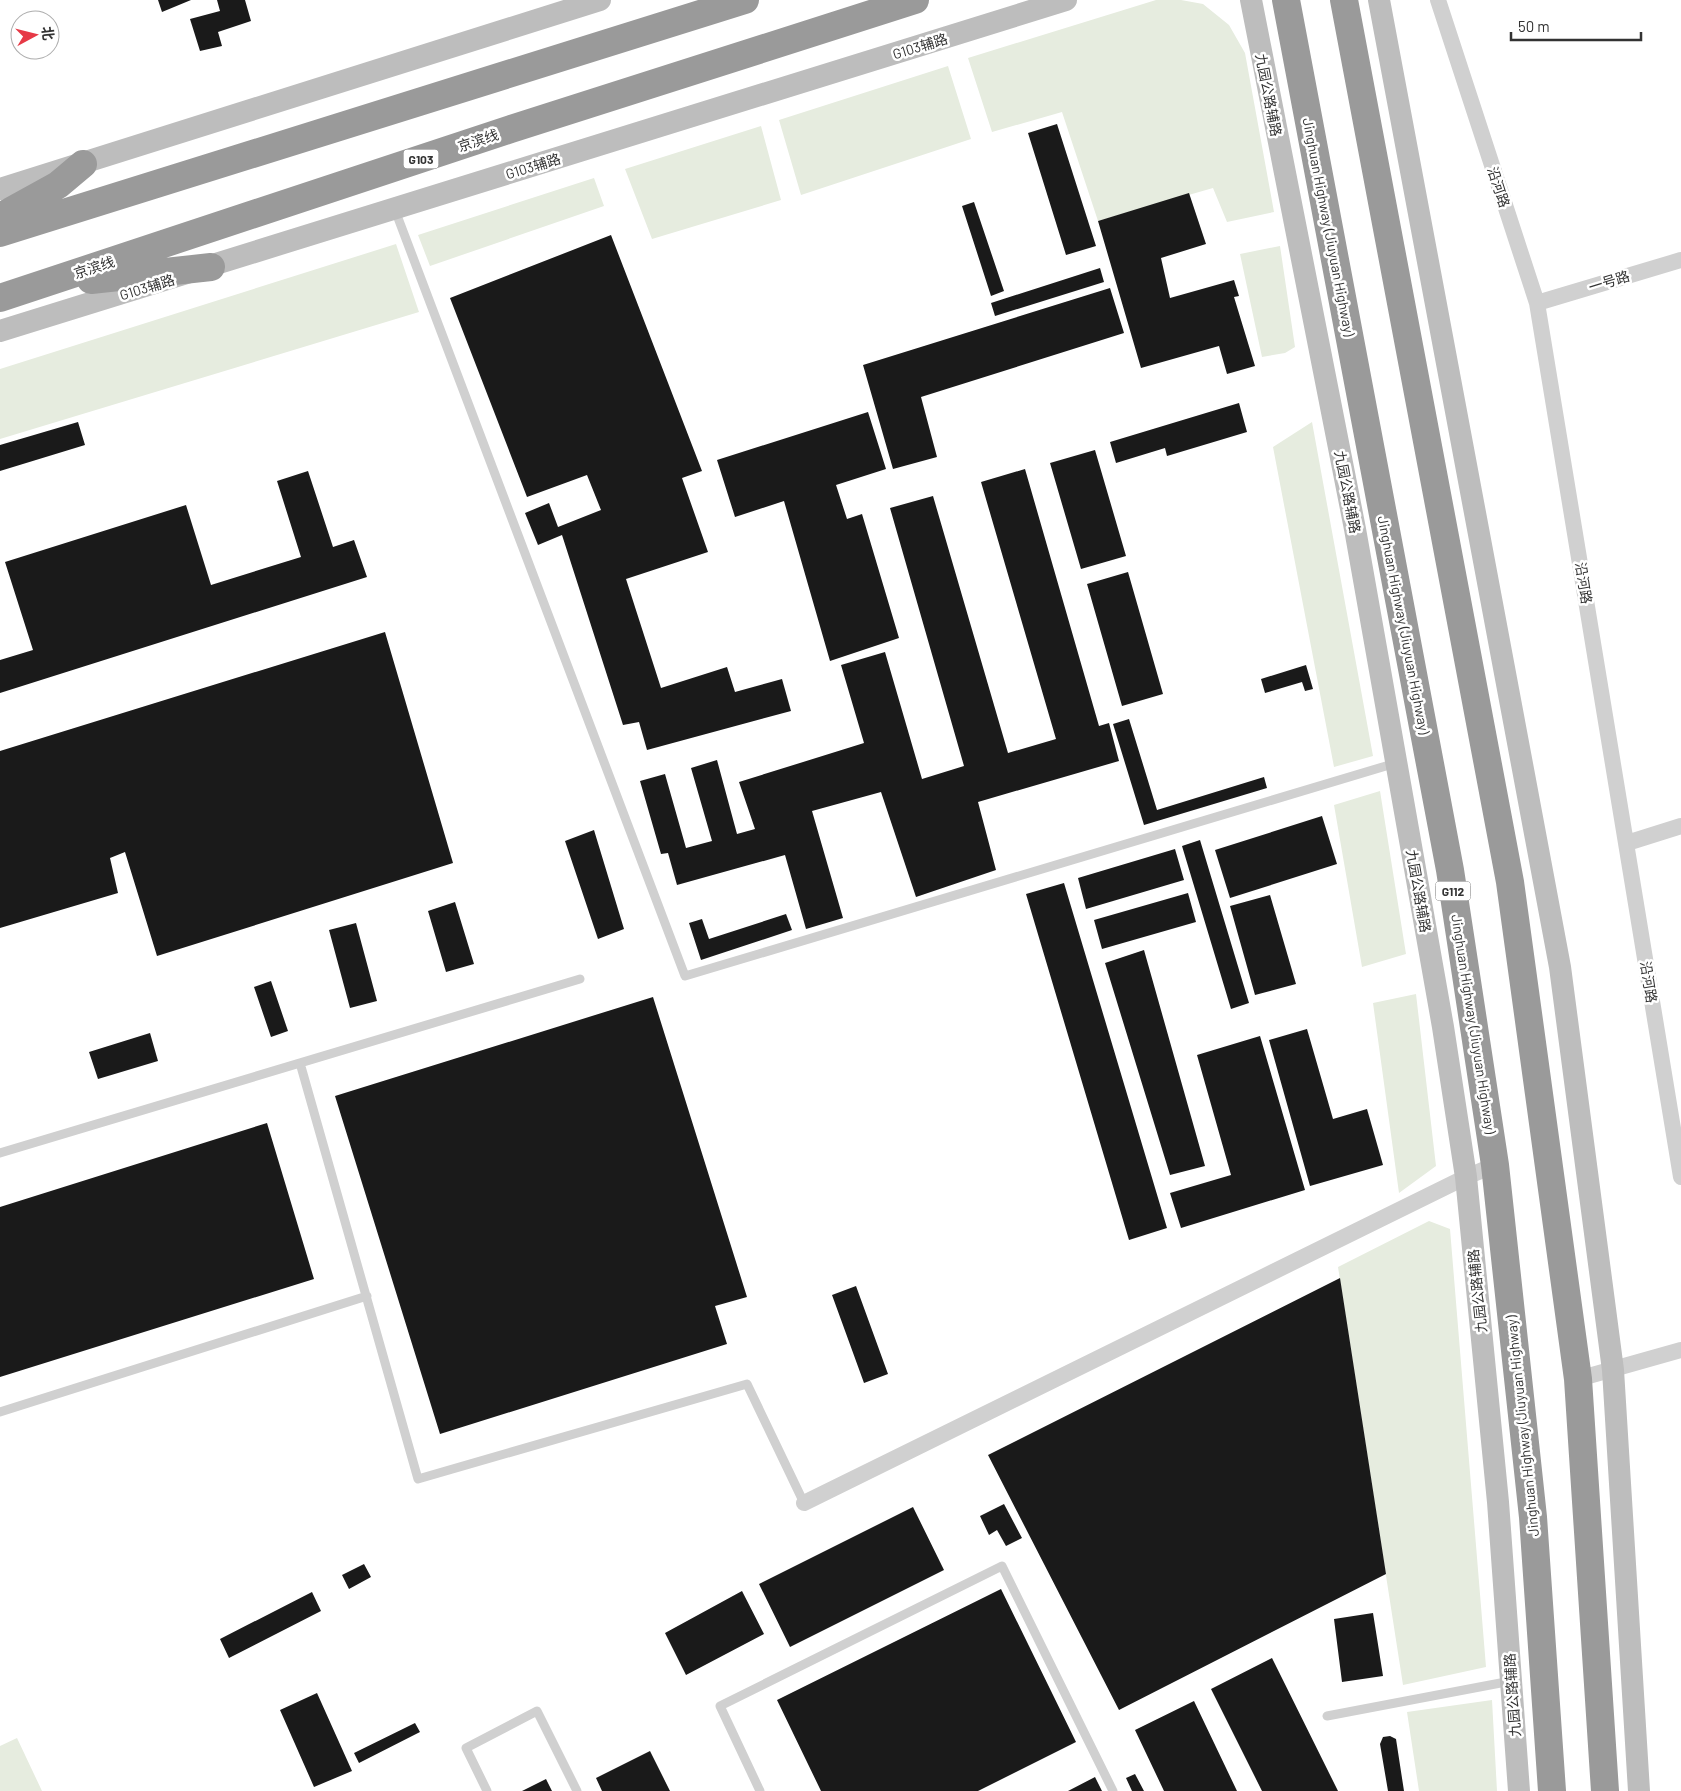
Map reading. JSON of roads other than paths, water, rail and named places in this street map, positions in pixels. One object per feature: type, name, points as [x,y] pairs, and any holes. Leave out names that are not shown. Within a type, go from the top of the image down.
[{"type":"highway","points":[[0,233],[746,0]]},
{"type":"highway","name":"京滨线","points":[[0,298],[915,0]]},
{"type":"highway","name":"Jinghuan Highway (Jiuyuan Highway)","points":[[1286,0],[1450,870],[1495,1165],[1533,1517],[1552,1791]]},
{"type":"highway","points":[[1344,0],[1510,882],[1578,1379],[1605,1791]]},
{"type":"highway","points":[[0,217],[58,185],[83,164]]},
{"type":"highway","points":[[37,286],[211,267]]},
{"type":"street","points":[[0,189],[600,0]]},
{"type":"street","name":"G103辅路","points":[[0,332],[1066,0]]},
{"type":"street","name":"九园公路辅路","points":[[1252,0],[1355,528],[1443,1028],[1466,1177],[1498,1502],[1520,1791]]},
{"type":"street","points":[[1379,0],[1560,967],[1613,1370],[1639,1791]]},
{"type":"street","name":"沿河路","points":[[1438,0],[1537,303],[1681,1177]]},
{"type":"street","name":"一号路","points":[[1537,303],[1681,260]]},
{"type":"street","points":[[1627,843],[1681,826]]},
{"type":"street","points":[[804,1503],[1466,1177],[1495,1165]]},
{"type":"street","points":[[1578,1379],[1681,1350]]},
{"type":"lane","points":[[395,210],[685,976],[1397,763]]},
{"type":"lane","points":[[0,1152],[580,979]]},
{"type":"lane","points":[[300,1063],[418,1479],[747,1384],[804,1503]]},
{"type":"lane","points":[[0,1412],[366,1296]]},
{"type":"lane","points":[[760,1791],[720,1706],[1002,1566],[1113,1791]]},
{"type":"lane","points":[[1327,1716],[1511,1681]]},
{"type":"lane","points":[[488,1791],[466,1748],[537,1711],[577,1791]]}]
